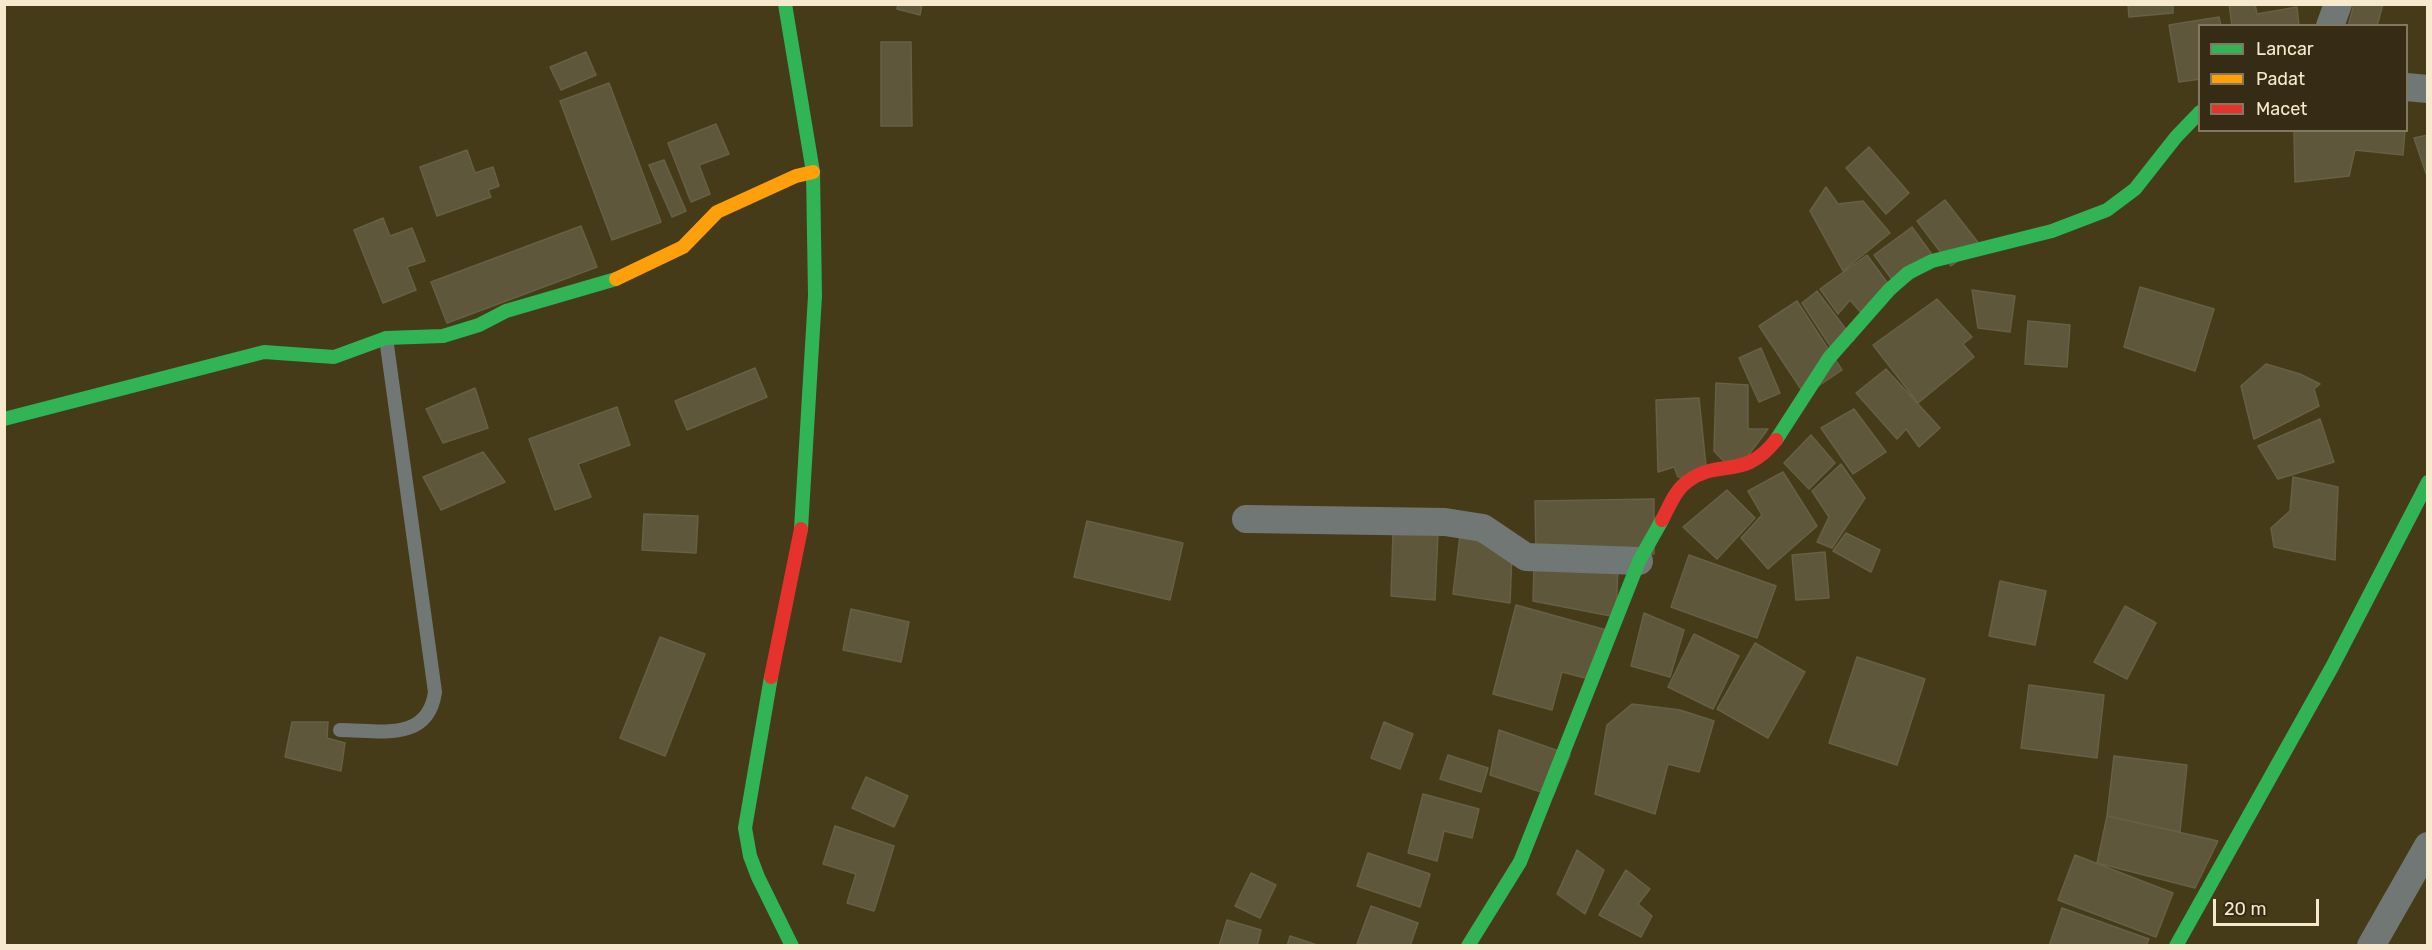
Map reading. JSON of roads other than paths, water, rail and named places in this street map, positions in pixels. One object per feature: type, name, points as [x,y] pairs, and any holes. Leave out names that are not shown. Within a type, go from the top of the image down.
[{"type":"main road","points":[[785,4],[813,172],[815,296],[802,522],[771,676],[745,828],[750,856],[758,878],[792,945]]},
{"type":"main road","points":[[1468,945],[1520,861],[1639,561],[1673,496],[1688,479],[1698,474],[1746,466],[1764,454],[1800,405],[1826,363],[1888,290],[1910,271],[1926,263],[1982,247],[2077,224],[2107,210],[2127,198],[2148,178],[2166,148],[2198,113]]},
{"type":"main road","points":[[4,419],[264,352],[334,357],[386,338],[443,336],[479,325],[506,311],[613,280],[683,247],[717,212],[796,176],[813,172]]},
{"type":"main road","points":[[2176,945],[2337,657],[2427,482]]},
{"type":"street","points":[[2331,24],[2338,4]]},
{"type":"street","points":[[2408,87],[2427,89]]},
{"type":"street","points":[[1246,519],[1445,522],[1483,528],[1526,557],[1639,561]]},
{"type":"street","points":[[2371,945],[2427,846]]},
{"type":"lane","points":[[340,730],[399,731],[414,727],[426,718],[433,706],[435,692],[386,338]]}]
